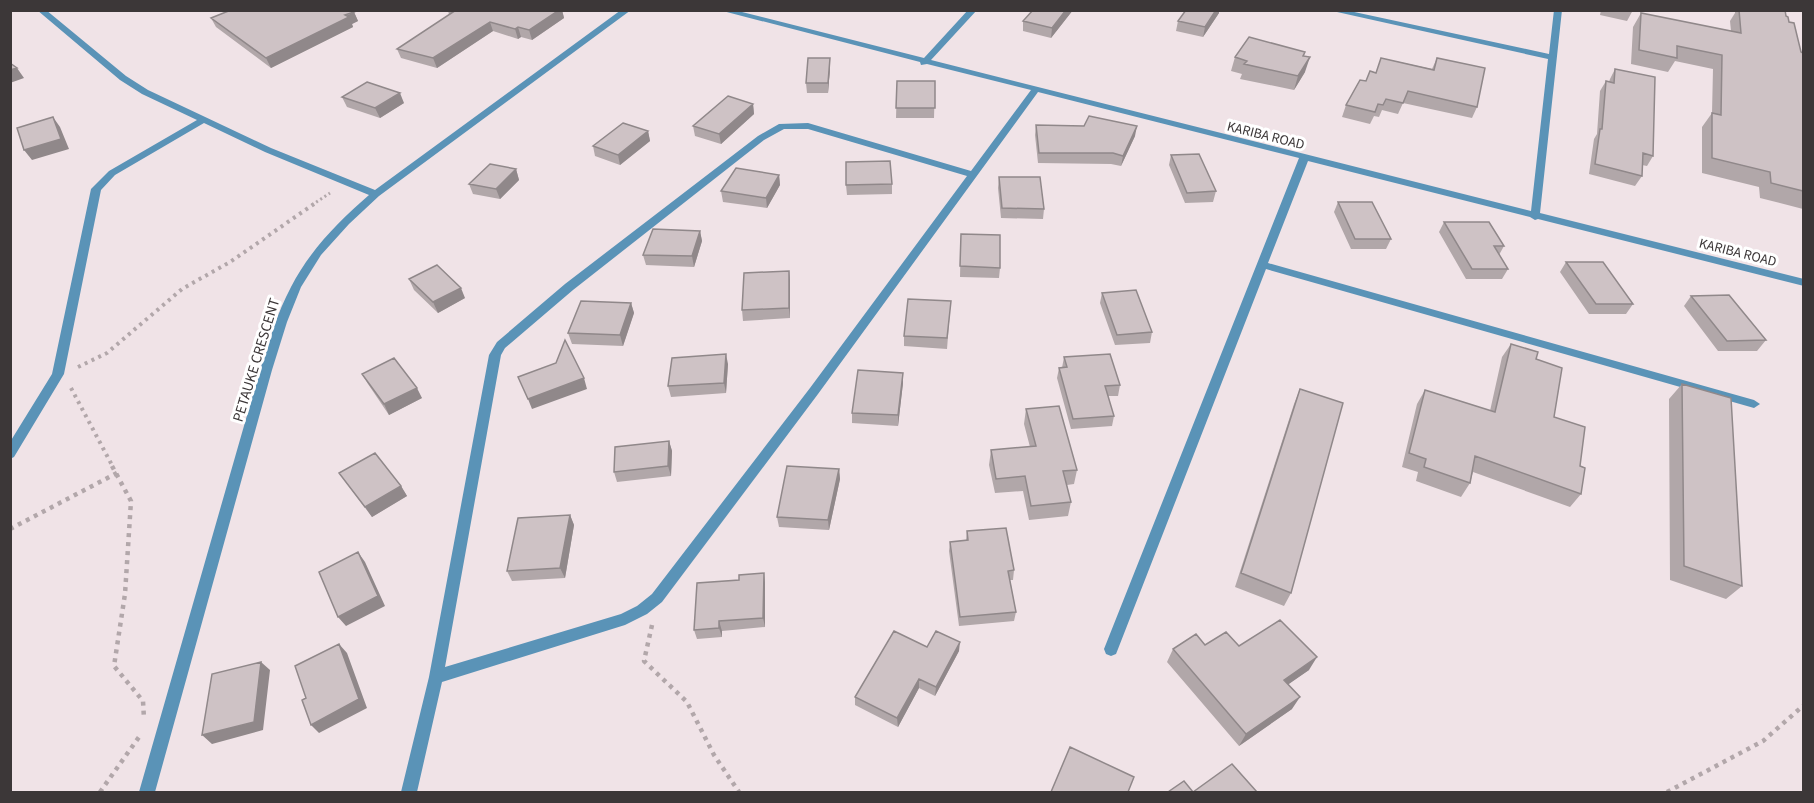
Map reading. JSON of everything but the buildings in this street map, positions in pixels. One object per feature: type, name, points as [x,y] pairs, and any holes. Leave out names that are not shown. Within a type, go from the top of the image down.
[{"type":"street","points":[[40,10],[135,87],[204,120],[376,194]]},
{"type":"street","name":"PETAUKE CRESCENT","points":[[147,792],[266,370],[284,314],[302,276],[317,254],[353,214],[376,194],[627,10]]},
{"type":"street","name":"KARIBA ROAD","points":[[723,10],[924,63],[1803,283]]},
{"type":"street","points":[[924,63],[973,10]]},
{"type":"street","points":[[1332,10],[1551,57]]},
{"type":"street","points":[[1535,217],[1558,10]]},
{"type":"street","points":[[436,677],[626,619],[657,598],[975,175],[1035,91]]},
{"type":"street","points":[[10,454],[58,374],[96,189],[119,168],[204,120]]},
{"type":"street","points":[[409,792],[436,677],[495,355],[510,336],[761,138],[782,126],[808,126],[975,175]]},
{"type":"street","points":[[1111,649],[1264,265],[1304,158]]},
{"type":"street","points":[[1264,265],[1754,404]]},
{"type":"path","points":[[58,374],[87,365],[107,353],[182,289],[230,262],[323,196],[350,184]]},
{"type":"path","points":[[51,385],[72,388],[131,501],[125,594],[114,666],[143,701],[144,729],[100,792]]},
{"type":"path","points":[[10,529],[117,473]]},
{"type":"path","points":[[642,610],[650,619],[653,628],[651,641],[644,651],[644,661],[687,702],[714,755],[739,792]]},
{"type":"path","points":[[1667,792],[1763,741],[1803,705]]}]
